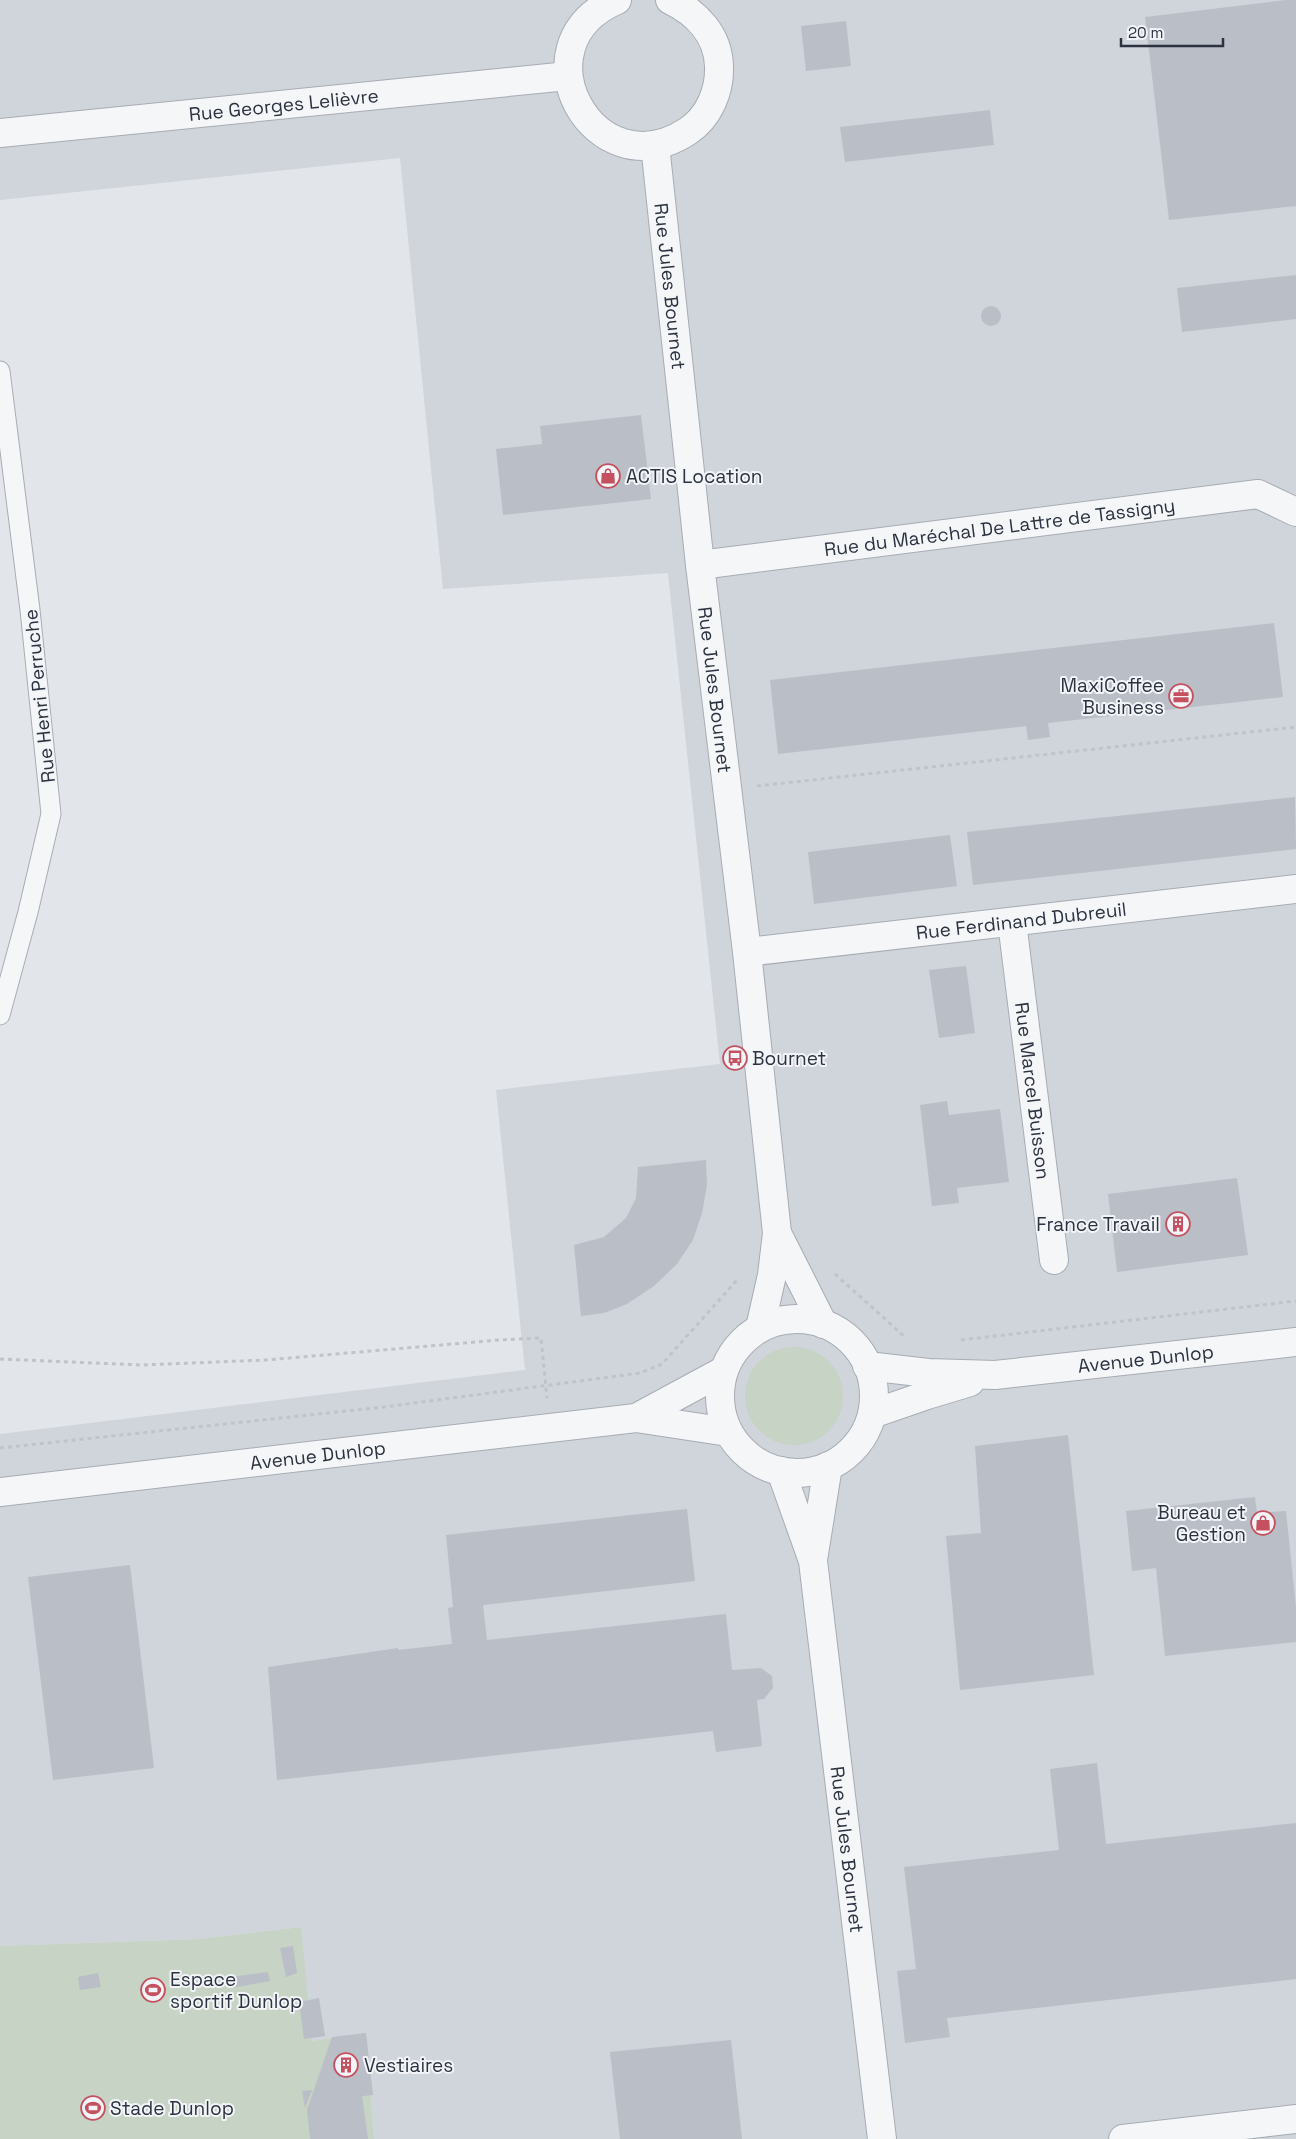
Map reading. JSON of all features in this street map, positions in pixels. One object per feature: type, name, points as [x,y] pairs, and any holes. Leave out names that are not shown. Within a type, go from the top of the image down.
[{"type":"street","points":[[617,0],[603,6],[588,19],[576,36],[569,55],[568,76],[574,100],[587,121],[607,136],[630,145],[655,145],[676,138],[695,126],[710,108],[718,88],[719,65],[715,43],[704,24],[687,8],[670,0]]},
{"type":"street","name":"Rue Georges Lelièvre","points":[[0,133],[568,76]]},
{"type":"street","name":"Rue Jules Bournet","points":[[655,145],[700,565],[747,952],[777,1233],[784,1274],[823,1324]]},
{"type":"street","name":"Rue du Maréchal De Lattre de Tassigny","points":[[700,565],[1258,494],[1296,512]]},
{"type":"street","name":"Rue Ferdinand Dubreuil","points":[[747,952],[1296,889]]},
{"type":"street","name":"Rue Marcel Buisson","points":[[1012,922],[1054,1260]]},
{"type":"street","points":[[760,1328],[784,1274]]},
{"type":"street","points":[[802,1319],[823,1324],[842,1333],[857,1348],[867,1366],[874,1390],[872,1414],[863,1436],[848,1454],[828,1466],[805,1472],[781,1471],[759,1463],[741,1450],[728,1432],[721,1412],[719,1392],[723,1371],[732,1354],[744,1340],[760,1328],[780,1321],[802,1319]]},
{"type":"street","name":"Avenue Dunlop","points":[[867,1366],[928,1373],[995,1375],[1296,1342]]},
{"type":"street","name":"Avenue Dunlop","points":[[636,1418],[723,1371]]},
{"type":"street","name":"Avenue Dunlop","points":[[872,1414],[995,1375]]},
{"type":"street","name":"Avenue Dunlop","points":[[0,1492],[636,1418],[728,1432]]},
{"type":"street","name":"Rue Jules Bournet","points":[[813,1562],[828,1466]]},
{"type":"street","name":"Rue Jules Bournet","points":[[781,1471],[813,1562],[882,2139]]},
{"type":"street","points":[[1123,2139],[1296,2119]]},
{"type":"lane","name":"Rue Henri Perruche","points":[[0,371],[30,610],[51,814],[28,912],[0,1016]]},
{"type":"path","points":[[727,789],[1296,727]]},
{"type":"path","points":[[0,1448],[384,1407],[640,1373],[662,1364],[738,1279],[784,1274],[832,1272],[902,1336],[910,1339]]},
{"type":"path","points":[[953,1341],[1296,1301]]},
{"type":"path","points":[[0,1358],[141,1365],[237,1361],[541,1338],[550,1428]]},
{"type":"shaded area","points":[[0,0],[1296,0],[1296,2139],[374,2139],[366,2034],[312,2041],[300,1927],[199,1939],[0,1946],[0,1434],[525,1370],[496,1090],[720,1064],[668,573],[443,589],[400,158],[0,200]]},
{"type":"green space","points":[[794,1347],[813,1351],[829,1361],[839,1377],[843,1396],[839,1415],[829,1431],[813,1441],[794,1445],[775,1441],[759,1431],[749,1415],[745,1396],[749,1377],[759,1361],[775,1351]]},
{"type":"green space","name":"Espace sportif Dunlop","points":[[301,1927],[312,2041],[366,2033],[374,2139],[0,2139],[0,1946],[199,1939]]},
{"type":"building","points":[[1296,0],[1296,206],[1169,220],[1145,17]]},
{"type":"building","points":[[846,21],[851,66],[806,71],[801,26]]},
{"type":"building","points":[[990,110],[994,145],[845,162],[840,127]]},
{"type":"building","points":[[1296,275],[1296,319],[1182,332],[1177,288]]},
{"type":"building","points":[[991,306],[998,309],[1001,316],[998,323],[991,326],[984,323],[981,316],[984,309]]},
{"type":"building","points":[[641,415],[651,499],[503,515],[496,449],[542,444],[540,426]]},
{"type":"building","points":[[1274,623],[1283,697],[1048,723],[1050,737],[1028,740],[1026,726],[778,754],[770,680]]},
{"type":"building","points":[[1295,797],[1296,849],[973,885],[967,832]]},
{"type":"building","points":[[950,835],[957,886],[814,904],[808,852]]},
{"type":"building","points":[[966,966],[975,1033],[939,1038],[929,970]]},
{"type":"building","points":[[947,1101],[949,1115],[1000,1109],[1009,1182],[957,1188],[959,1203],[932,1206],[920,1105]]},
{"type":"building","points":[[706,1160],[707,1185],[702,1213],[693,1240],[677,1264],[654,1286],[627,1304],[604,1313],[581,1316],[574,1245],[604,1237],[626,1218],[636,1198],[638,1167]]},
{"type":"building","name":"France Travail","points":[[1237,1178],[1248,1255],[1117,1272],[1108,1194]]},
{"type":"building","points":[[1068,1435],[1094,1675],[960,1690],[946,1536],[981,1533],[975,1446]]},
{"type":"building","points":[[1255,1497],[1257,1513],[1286,1511],[1296,1607],[1296,1642],[1165,1656],[1156,1568],[1132,1571],[1126,1511]]},
{"type":"building","points":[[687,1509],[695,1581],[483,1605],[487,1640],[726,1614],[732,1670],[761,1668],[772,1676],[773,1688],[764,1699],[757,1700],[762,1746],[716,1752],[713,1731],[277,1780],[268,1667],[398,1648],[398,1650],[452,1644],[448,1608],[453,1607],[446,1535]]},
{"type":"building","points":[[130,1565],[154,1768],[53,1780],[28,1577]]},
{"type":"building","points":[[1097,1763],[1106,1844],[1296,1823],[1296,1979],[947,2018],[950,2037],[905,2043],[897,1971],[916,1969],[904,1867],[1059,1850],[1050,1769]]},
{"type":"building","points":[[293,1946],[297,1973],[286,1977],[280,1948]]},
{"type":"building","points":[[268,1972],[270,1981],[232,1988],[231,1977]]},
{"type":"building","points":[[98,1973],[101,1987],[80,1990],[78,1977]]},
{"type":"building","points":[[319,1998],[325,2036],[304,2039],[299,2002]]},
{"type":"building","name":"Vestiaires","points":[[366,2033],[373,2095],[362,2096],[368,2139],[310,2139],[307,2110],[332,2037]]},
{"type":"building","points":[[731,2040],[742,2139],[620,2139],[610,2052]]},
{"type":"building","points":[[312,2090],[305,2108],[302,2091]]},
{"type":"place","name":"ACTIS Location","points":[[608,476]]},
{"type":"place","name":"MaxiCoffee Business","points":[[1181,696]]},
{"type":"place","name":"Bournet","points":[[735,1058]]},
{"type":"place","name":"France Travail","points":[[1178,1224]]},
{"type":"place","name":"Bureau et Gestion","points":[[1263,1523]]},
{"type":"place","name":"Espace sportif Dunlop","points":[[153,1990]]},
{"type":"place","name":"Vestiaires","points":[[346,2065]]},
{"type":"place","name":"Stade Dunlop","points":[[93,2108]]}]
